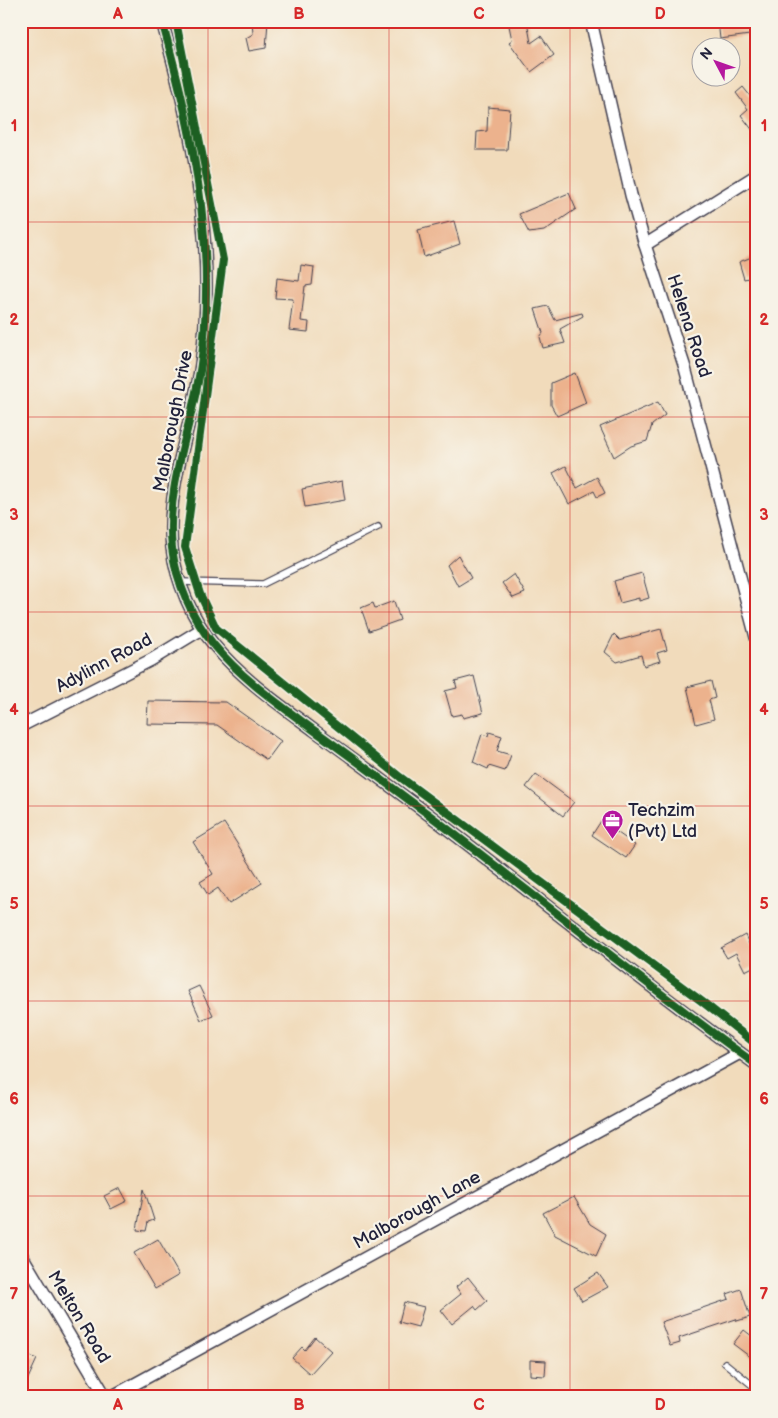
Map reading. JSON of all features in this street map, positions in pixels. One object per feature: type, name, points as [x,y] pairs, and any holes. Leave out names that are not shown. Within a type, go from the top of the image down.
[{"type":"street","name":"Malborough Drive","points":[[162,21],[173,61],[200,196],[205,260],[205,331],[201,365],[172,514],[172,548],[181,582],[192,611],[202,629],[214,645],[257,687],[498,867],[757,1065]]},
{"type":"street","name":"Helena Road","points":[[591,21],[631,195],[645,246],[686,368],[757,641]]},
{"type":"street","points":[[645,246],[757,175]]},
{"type":"street","name":"Adylinn Road","points":[[21,726],[151,660],[202,629]]},
{"type":"street","name":"Malborough Lane","points":[[111,1397],[740,1053]]},
{"type":"street","name":"Melton Road","points":[[21,1254],[106,1397]]},
{"type":"lane","points":[[181,582],[263,584],[378,527]]},
{"type":"lane","points":[[725,1363],[757,1389]]},
{"type":"building","points":[[252,21],[268,21],[266,48],[249,51],[246,38],[253,34]]},
{"type":"building","points":[[508,21],[527,21],[531,43],[541,36],[554,55],[531,72],[509,42],[512,40]]},
{"type":"building","points":[[718,21],[757,21],[757,34],[720,38]]},
{"type":"building","points":[[743,87],[751,97],[757,92],[757,136],[741,115],[748,109],[736,93]]},
{"type":"building","points":[[488,107],[510,109],[507,150],[476,150],[477,132],[487,131]]},
{"type":"building","points":[[569,193],[576,209],[544,231],[529,233],[519,214]]},
{"type":"building","points":[[454,221],[460,244],[424,257],[418,230]]},
{"type":"building","points":[[757,255],[757,276],[744,279],[739,262]]},
{"type":"building","points":[[301,265],[314,267],[312,285],[305,286],[301,321],[309,322],[308,332],[289,330],[293,299],[275,298],[277,278],[299,281]]},
{"type":"building","points":[[548,306],[555,320],[582,313],[583,316],[560,329],[565,343],[543,348],[540,337],[543,333],[535,309]]},
{"type":"building","points":[[575,373],[586,403],[557,416],[551,405],[551,383]]},
{"type":"building","points":[[658,402],[665,415],[652,425],[647,441],[631,446],[614,457],[600,427]]},
{"type":"building","points":[[566,466],[577,488],[597,477],[605,493],[597,497],[594,491],[569,504],[553,473]]},
{"type":"building","points":[[342,481],[345,500],[305,507],[302,489]]},
{"type":"building","points":[[458,555],[471,578],[458,586],[447,565]]},
{"type":"building","points":[[642,573],[649,598],[639,601],[639,598],[620,603],[614,581]]},
{"type":"building","points":[[514,574],[525,593],[513,598],[502,583]]},
{"type":"building","points":[[394,601],[400,620],[369,631],[361,608],[373,603],[375,608]]},
{"type":"building","points":[[661,629],[667,650],[657,653],[660,661],[644,666],[641,655],[617,662],[605,652],[614,634],[620,640]]},
{"type":"building","points":[[474,676],[483,713],[463,718],[462,714],[452,716],[445,691],[457,688],[455,681]]},
{"type":"building","points":[[711,681],[715,698],[709,700],[714,719],[696,724],[687,687]]},
{"type":"building","points":[[148,701],[226,702],[281,741],[267,760],[217,725],[147,724]]},
{"type":"building","points":[[489,732],[502,736],[497,751],[511,755],[505,771],[489,766],[488,769],[473,762],[482,734],[488,736]]},
{"type":"building","points":[[536,774],[574,802],[563,816],[526,787]]},
{"type":"building","points":[[601,821],[635,845],[626,858],[592,835]]},
{"type":"building","points":[[224,823],[262,883],[229,904],[218,888],[208,895],[200,882],[213,874],[193,842]]},
{"type":"building","points":[[745,935],[750,946],[757,942],[757,965],[745,971],[736,953],[727,958],[721,948]]},
{"type":"building","points":[[199,986],[213,1015],[201,1020],[188,991]]},
{"type":"building","points":[[120,1188],[127,1201],[111,1209],[104,1196]]},
{"type":"building","points":[[144,1189],[154,1220],[148,1222],[146,1231],[137,1230]]},
{"type":"building","points":[[574,1197],[590,1224],[606,1234],[596,1256],[555,1235],[543,1213]]},
{"type":"building","points":[[158,1239],[179,1275],[155,1289],[134,1253]]},
{"type":"building","points":[[598,1273],[608,1287],[582,1301],[574,1288]]},
{"type":"building","points":[[468,1277],[487,1301],[477,1310],[474,1306],[452,1324],[441,1310],[461,1294],[456,1287]]},
{"type":"building","points":[[741,1289],[750,1317],[737,1321],[736,1319],[679,1338],[680,1343],[670,1346],[661,1322],[729,1299],[727,1294]]},
{"type":"building","points":[[404,1302],[424,1307],[418,1327],[399,1322]]},
{"type":"building","points":[[744,1330],[757,1340],[757,1362],[733,1344]]},
{"type":"building","points":[[315,1337],[331,1351],[310,1374],[292,1358],[302,1347],[305,1350]]},
{"type":"building","points":[[21,1352],[37,1359],[21,1394]]},
{"type":"building","points":[[530,1360],[546,1361],[545,1376],[530,1375]]},
{"type":"cycle path","points":[[162,21],[192,148],[204,234],[206,277],[205,321],[201,364],[176,478],[171,525],[174,561],[181,586],[192,612],[214,645],[262,691],[428,814],[674,1004],[757,1065]]},
{"type":"cycle path","points":[[176,21],[223,260],[185,547],[200,594],[216,628],[400,777],[704,1003],[757,1045]]},
{"type":"place","name":"Techzim (Pvt) Ltd","points":[[612,839]]}]
